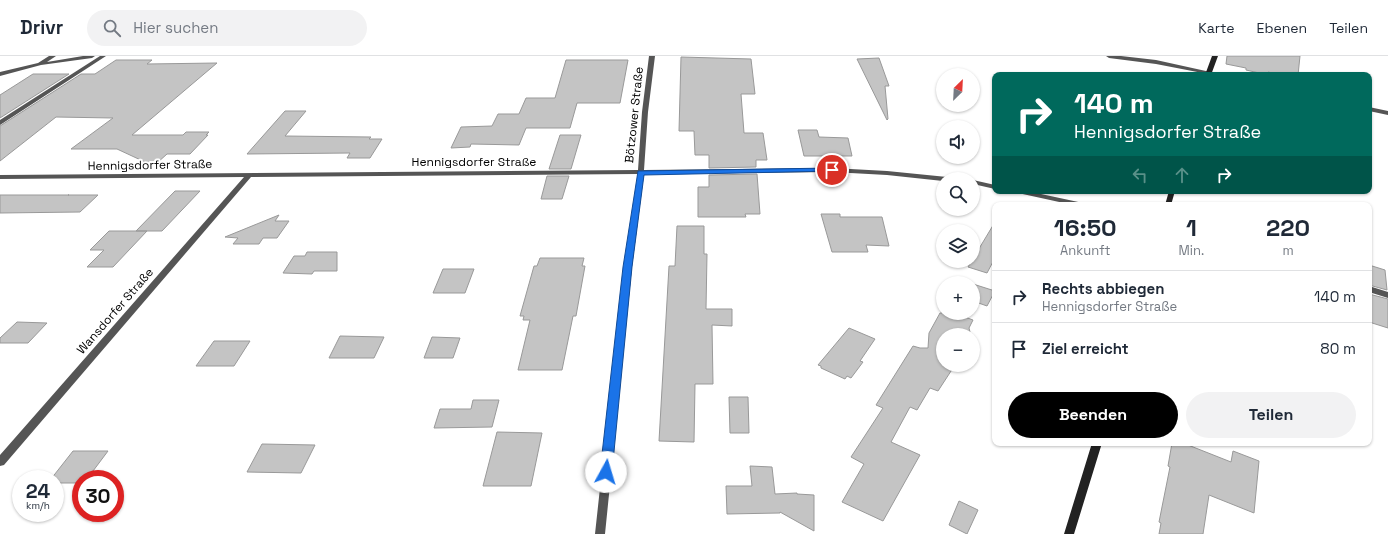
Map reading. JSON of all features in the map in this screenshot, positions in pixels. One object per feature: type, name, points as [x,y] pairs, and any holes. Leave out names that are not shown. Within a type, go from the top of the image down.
[{"type":"main road","points":[[1210,72],[1215,56]]},
{"type":"main road","points":[[1069,534],[1096,446]]},
{"type":"street","points":[[40,64],[53,56]]},
{"type":"street","points":[[0,74],[40,64],[92,56]]},
{"type":"street","points":[[0,123],[103,56]]},
{"type":"street","name":"Bötzower Straße","points":[[600,534],[628,267],[641,172],[645,112],[652,56]]},
{"type":"street","points":[[1109,56],[1156,62],[1200,72]]},
{"type":"street","points":[[1372,110],[1388,113]]},
{"type":"street","name":"Hennigsdorfer Straße","points":[[0,177],[832,170],[936,178]]},
{"type":"street","name":"Wansdorfer Straße","points":[[0,462],[249,175]]},
{"type":"street","points":[[980,183],[992,185]]},
{"type":"street","points":[[1032,194],[1069,202]]},
{"type":"street","points":[[1372,291],[1388,295]]},
{"type":"building","points":[[1227,56],[1300,56],[1298,72],[1255,72],[1246,70],[1246,68],[1226,64]]},
{"type":"building","points":[[681,57],[751,59],[755,94],[741,94],[744,133],[763,133],[767,160],[756,160],[756,167],[709,168],[709,155],[695,155],[694,131],[679,131]]},
{"type":"building","points":[[879,58],[889,86],[885,86],[887,120],[857,59]]},
{"type":"building","points":[[116,60],[152,60],[147,64],[217,63],[132,135],[183,135],[186,132],[209,132],[206,135],[208,135],[190,154],[167,154],[157,163],[145,162],[117,149],[71,149],[113,118],[56,117],[0,161],[0,126],[81,74],[95,74]]},
{"type":"building","points":[[566,60],[628,60],[620,103],[577,103],[570,128],[526,128],[519,145],[471,144],[470,147],[451,148],[461,127],[492,126],[498,114],[519,114],[526,98],[555,98]]},
{"type":"building","points":[[33,74],[69,74],[0,118],[0,95]]},
{"type":"building","points":[[285,111],[306,111],[285,136],[371,137],[369,139],[382,139],[370,158],[347,158],[350,153],[247,154]]},
{"type":"building","points":[[798,130],[817,130],[819,137],[848,138],[852,156],[804,156]]},
{"type":"building","points":[[560,135],[581,135],[571,169],[549,169]]},
{"type":"building","points":[[757,174],[760,214],[745,214],[746,217],[698,217],[698,187],[709,187],[709,175]]},
{"type":"building","points":[[547,176],[569,176],[562,199],[541,199]]},
{"type":"building","points":[[175,191],[200,191],[162,231],[136,231]]},
{"type":"building","points":[[0,195],[98,195],[80,212],[0,213]]},
{"type":"building","points":[[821,214],[840,214],[840,217],[882,217],[889,246],[866,245],[868,252],[832,252]]},
{"type":"building","points":[[279,215],[275,221],[289,221],[277,238],[263,238],[259,244],[233,244],[238,238],[225,237]]},
{"type":"building","points":[[677,226],[704,226],[704,254],[707,254],[706,309],[732,309],[732,326],[712,325],[713,384],[695,384],[694,442],[659,441],[669,266],[675,266]]},
{"type":"building","points":[[992,227],[992,264],[987,273],[971,268],[980,268],[980,247]]},
{"type":"building","points":[[109,231],[147,231],[113,267],[87,267],[104,250],[90,250]]},
{"type":"building","points":[[307,252],[337,252],[337,271],[314,271],[312,274],[283,273],[294,256],[305,256]]},
{"type":"building","points":[[540,258],[584,258],[582,266],[585,266],[576,316],[573,316],[562,370],[518,370],[530,320],[523,320],[524,316],[520,316],[534,266],[537,266]]},
{"type":"building","points":[[1372,266],[1385,270],[1387,290],[1372,286]]},
{"type":"building","points":[[443,269],[474,269],[465,293],[433,293]]},
{"type":"building","points":[[980,286],[992,290],[992,297],[987,306],[980,304]]},
{"type":"building","points":[[1372,295],[1388,299],[1388,328],[1372,323]]},
{"type":"building","points":[[936,320],[973,320],[969,328],[936,328],[936,372],[950,372],[938,391],[930,388],[917,410],[910,407],[891,442],[920,455],[883,521],[842,502],[864,464],[851,457],[883,408],[876,405],[913,346],[928,348],[929,333]]},
{"type":"building","points":[[17,322],[47,323],[28,343],[0,343],[0,338]]},
{"type":"building","points":[[849,328],[875,339],[860,361],[863,362],[851,378],[847,376],[845,379],[821,368],[821,366],[818,365]]},
{"type":"building","points":[[340,336],[384,337],[374,358],[329,358]]},
{"type":"building","points":[[432,337],[460,338],[453,358],[424,358]]},
{"type":"building","points":[[214,341],[250,341],[234,366],[196,366]]},
{"type":"building","points":[[729,397],[748,397],[749,433],[730,433]]},
{"type":"building","points":[[473,400],[499,400],[492,427],[434,428],[440,409],[471,409]]},
{"type":"building","points":[[497,432],[542,433],[531,486],[483,486]]},
{"type":"building","points":[[262,444],[315,445],[301,473],[247,472]]},
{"type":"building","points":[[1171,446],[1191,446],[1231,462],[1233,451],[1259,461],[1254,513],[1209,495],[1203,534],[1159,534],[1161,523],[1159,522],[1170,467],[1168,466]]},
{"type":"building","points":[[73,451],[108,451],[94,470],[72,470],[72,483],[64,483],[64,470],[58,470]]},
{"type":"building","points":[[750,466],[772,467],[775,494],[797,493],[814,495],[814,531],[780,512],[727,514],[726,486],[752,486]]},
{"type":"building","points":[[959,501],[978,510],[967,534],[949,525]]},
{"type":"route","points":[[606,472],[628,267],[641,172],[832,170]]}]
